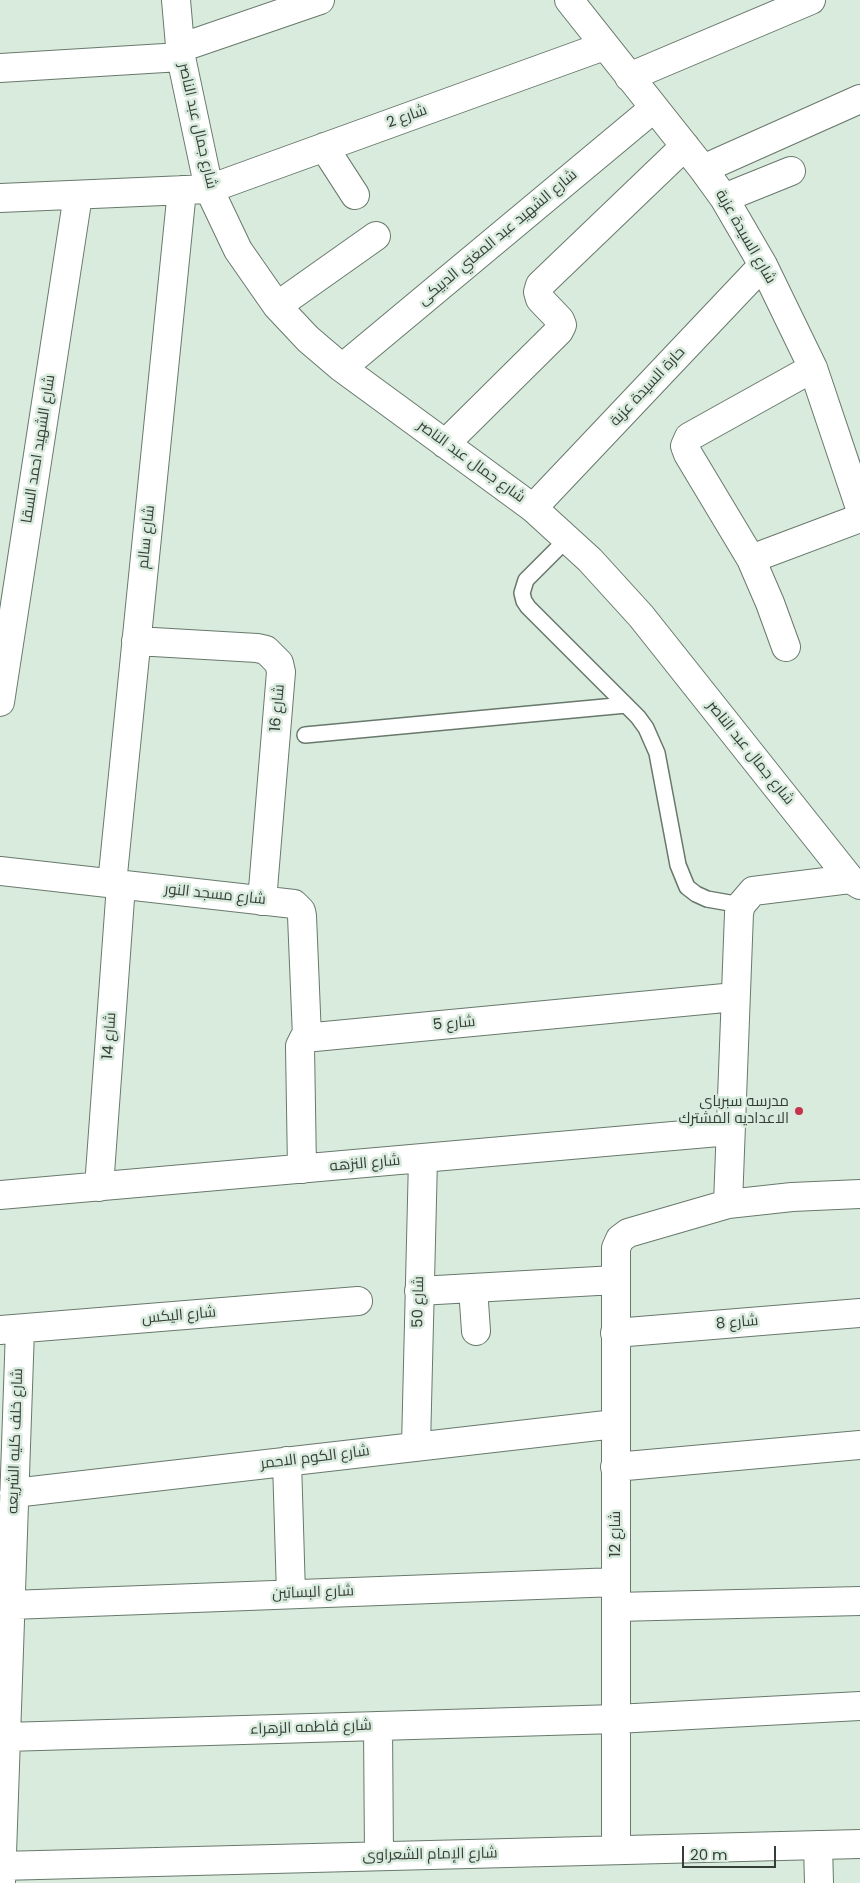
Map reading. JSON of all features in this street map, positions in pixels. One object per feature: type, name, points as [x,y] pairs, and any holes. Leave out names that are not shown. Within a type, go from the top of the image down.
[{"type":"street","name":"شارع جمال عبد الناصر","points":[[176,0],[181,52],[209,189],[238,250],[277,306],[308,340],[342,368],[533,508],[590,560],[641,616],[855,882]]},
{"type":"street","points":[[0,68],[181,52],[320,0]]},
{"type":"street","name":"شارع السيدة عزبة","points":[[569,0],[703,169],[724,198],[763,265],[813,368],[860,508]]},
{"type":"street","points":[[629,77],[811,0]]},
{"type":"street","name":"شارع 2","points":[[0,198],[209,189],[604,46]]},
{"type":"street","points":[[703,169],[860,100]]},
{"type":"street","name":"شارع الشهيد عبد المغني الدبيكى","points":[[342,368],[654,108]]},
{"type":"street","points":[[445,444],[562,326],[560,320],[540,299],[538,292],[540,285],[685,146]]},
{"type":"street","points":[[324,147],[355,195]]},
{"type":"street","points":[[724,198],[791,171]]},
{"type":"street","name":"شارع سالم","points":[[116,884],[136,640],[182,190]]},
{"type":"street","name":"شارع الشهيد احمد السقا","points":[[0,702],[78,195]]},
{"type":"street","points":[[277,306],[376,236]]},
{"type":"street","name":"حارة السيدة عزبة","points":[[533,508],[763,265]]},
{"type":"street","points":[[786,647],[751,559],[688,454],[686,446],[689,437],[813,368]]},
{"type":"street","points":[[751,559],[860,518]]},
{"type":"street","name":"شارع 16","points":[[136,640],[257,648],[274,655],[279,663],[281,672],[262,901]]},
{"type":"street","name":"شارع مسجد النور","points":[[0,871],[294,904],[301,911],[307,1038]]},
{"type":"street","points":[[855,882],[754,891],[741,905],[735,997],[728,1204],[792,1197],[860,1194]]},
{"type":"street","name":"شارع 14","points":[[99,1187],[116,884]]},
{"type":"street","name":"شارع 5","points":[[307,1038],[735,997]]},
{"type":"street","points":[[302,1169],[300,1046],[302,1040],[307,1038]]},
{"type":"street","name":"شارع النزهه","points":[[0,1195],[730,1131]]},
{"type":"street","name":"شارع 50","points":[[416,1446],[422,1159]]},
{"type":"street","name":"شارع 12","points":[[616,1850],[616,1248],[620,1239],[628,1233],[728,1204]]},
{"type":"street","points":[[419,1291],[615,1280]]},
{"type":"street","points":[[473,1288],[476,1331]]},
{"type":"street","name":"شارع اليكس","points":[[10,1330],[358,1301]]},
{"type":"street","name":"شارع 8","points":[[615,1333],[860,1313]]},
{"type":"street","name":"شارع خلف كليه الشريعه","points":[[1,1871],[6,1737],[4,1687],[11,1605],[8,1415],[10,1330]]},
{"type":"street","name":"شارع الكوم الاحمر","points":[[10,1499],[287,1461],[615,1424]]},
{"type":"street","points":[[615,1466],[860,1445]]},
{"type":"street","points":[[287,1461],[291,1594]]},
{"type":"street","name":"شارع البساتين","points":[[11,1605],[291,1594],[616,1594],[860,1601]]},
{"type":"street","name":"شارع فاطمه الزهراء","points":[[6,1737],[616,1719],[860,1706]]},
{"type":"street","points":[[378,1726],[379,1856]]},
{"type":"street","name":"شارع الإمام الشعراوى","points":[[1,1871],[379,1856],[860,1844]]},
{"type":"street","points":[[818,1845],[819,1883]]},
{"type":"lane","points":[[567,540],[526,580],[522,593],[524,601],[626,705],[646,728],[657,754],[681,877],[696,894],[706,899],[741,905]]},
{"type":"lane","points":[[305,735],[626,705]]},
{"type":"place","name":"مدرسه سبرباي الاعداديه المشترك","points":[[799,1111]]}]
